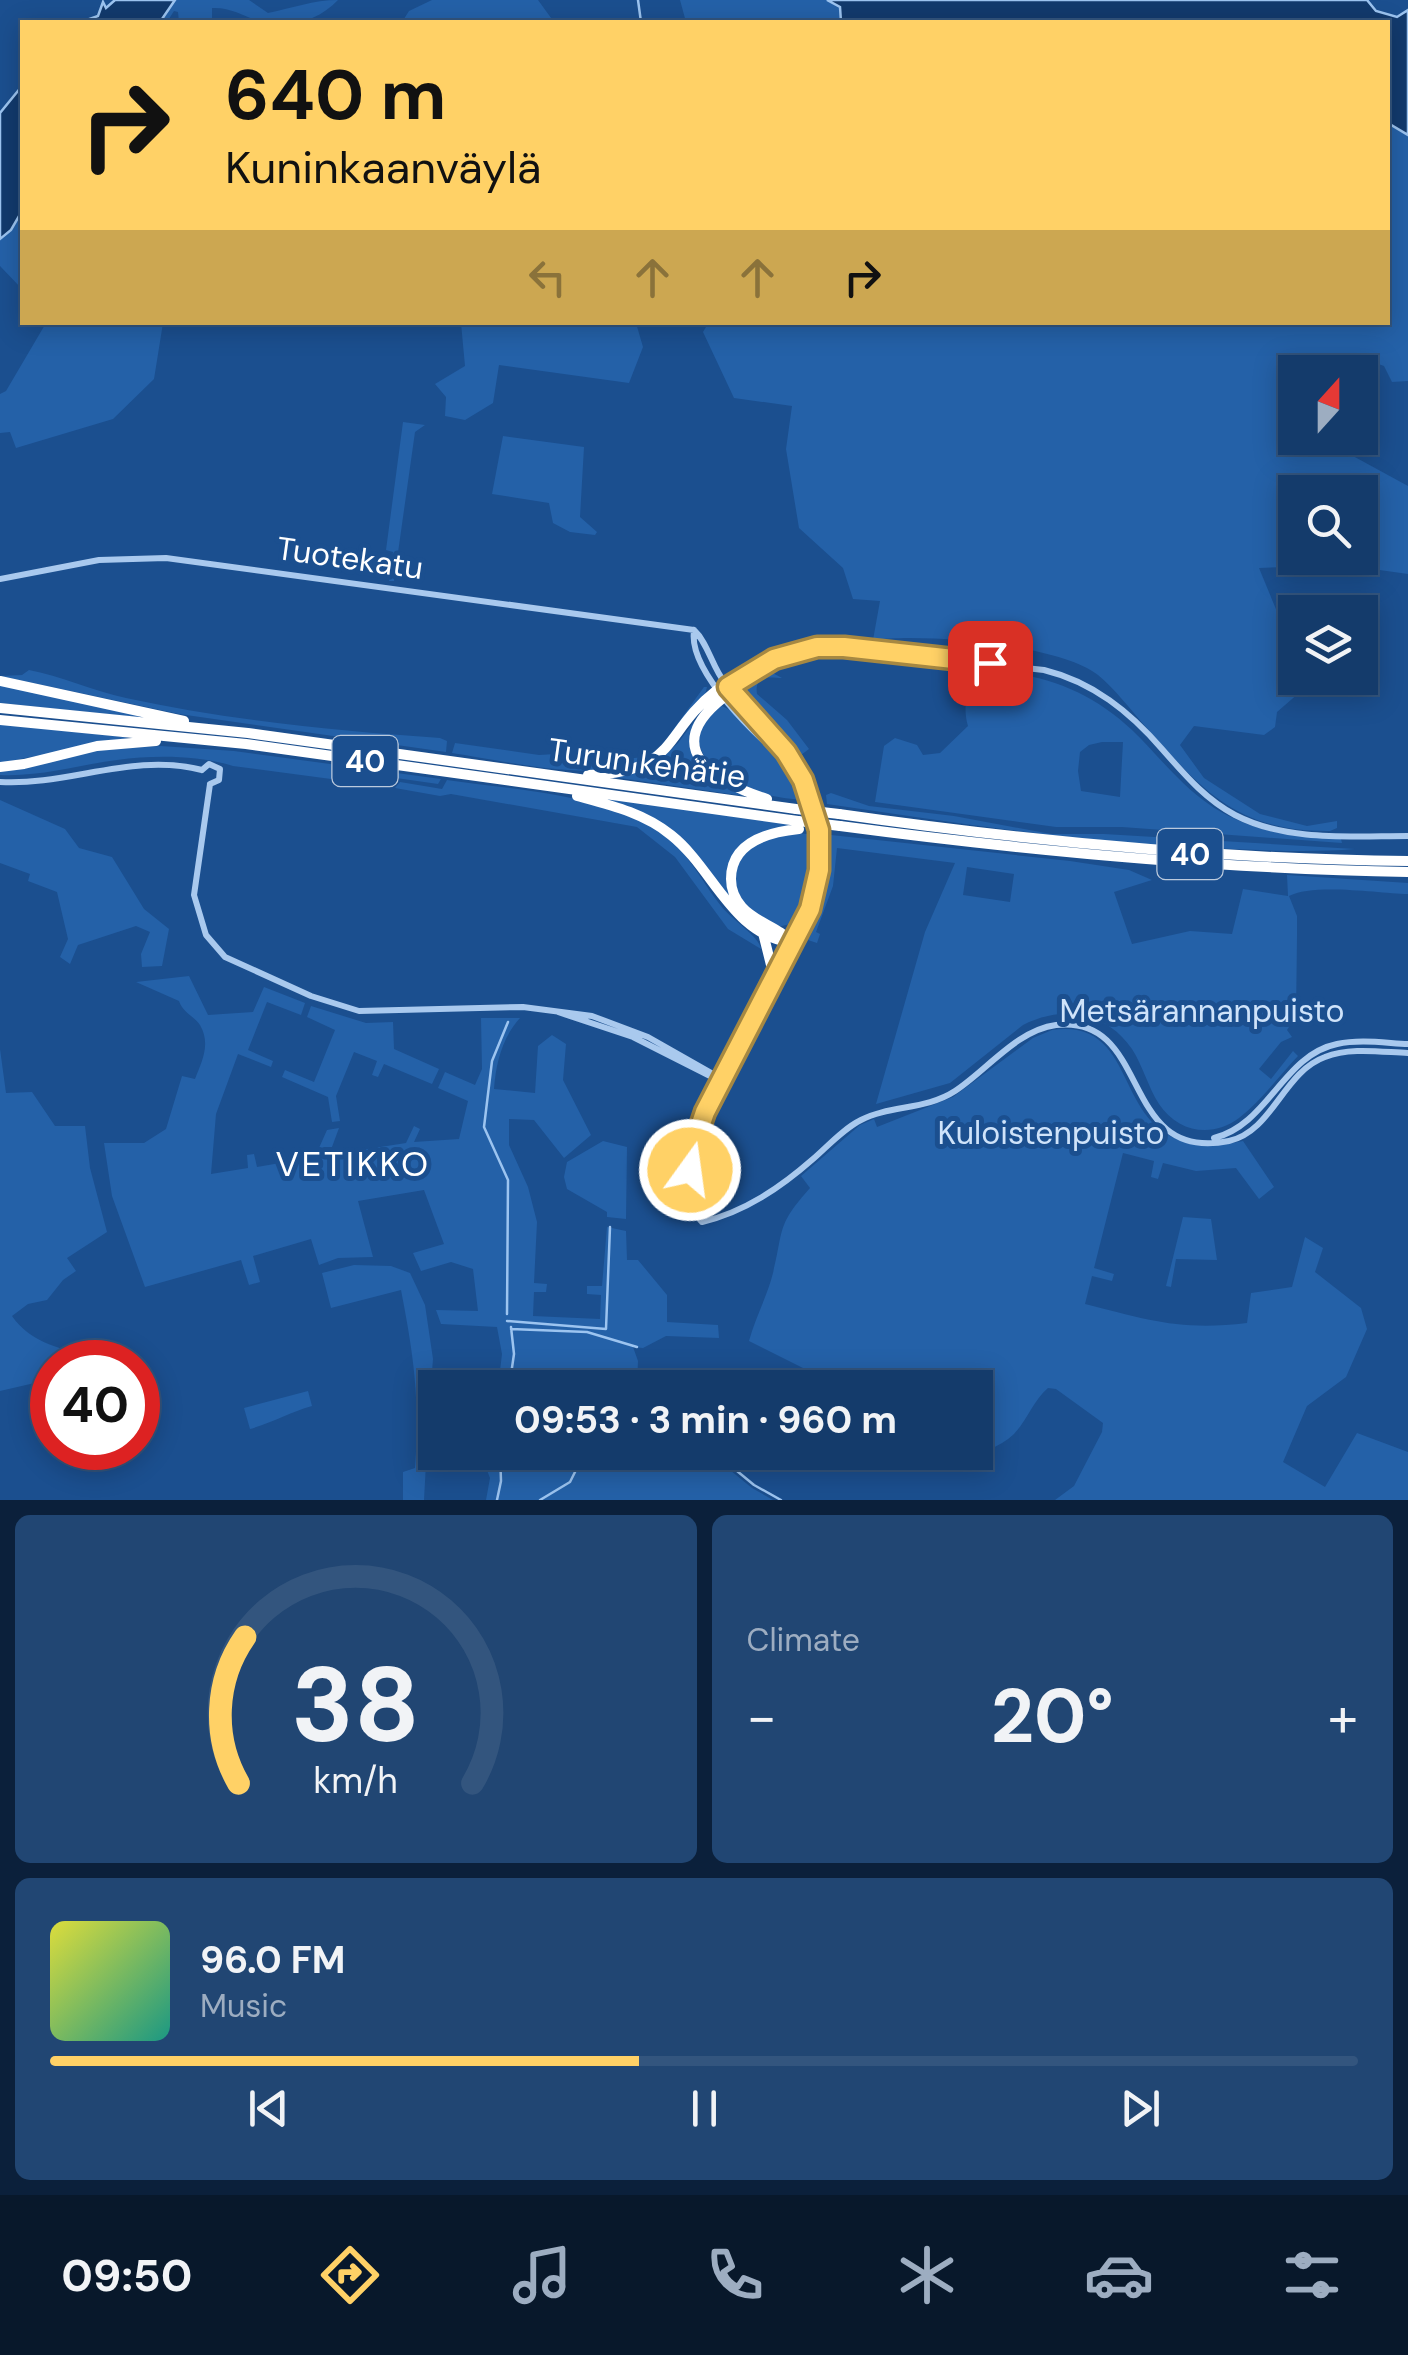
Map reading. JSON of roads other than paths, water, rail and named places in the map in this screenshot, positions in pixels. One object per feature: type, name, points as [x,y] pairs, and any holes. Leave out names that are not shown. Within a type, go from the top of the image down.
[{"type":"highway","points":[[0,680],[159,714],[210,729]]},
{"type":"highway","points":[[562,776],[616,774],[650,762],[673,743],[703,702],[723,692]]},
{"type":"highway","points":[[723,692],[697,728],[696,748],[714,777],[798,820],[840,820]]},
{"type":"highway","name":"Turun kehätie","points":[[0,708],[210,729],[562,776],[798,820]]},
{"type":"highway","name":"Turun kehätie","points":[[0,720],[188,738],[798,820],[840,820],[1188,854],[1408,862]]},
{"type":"highway","points":[[0,767],[97,746],[188,738]]},
{"type":"highway","points":[[542,786],[632,812],[664,829],[686,850],[736,913],[763,932],[787,940]]},
{"type":"highway","points":[[787,940],[742,908],[732,892],[731,873],[736,857],[749,844],[798,820]]},
{"type":"highway","name":"Turun kehätie","points":[[840,820],[1084,856],[1304,870],[1408,872]]},
{"type":"highway","points":[[763,932],[770,965]]},
{"type":"street","name":"Tuotekatu","points":[[0,579],[99,560],[166,558],[694,630],[692,638],[698,652],[723,692]]},
{"type":"street","points":[[1408,836],[1296,834],[1244,820],[1210,799],[1137,723],[1107,698],[1078,681],[1044,670],[826,646],[774,659],[723,692],[793,764],[809,793],[816,817],[819,860],[814,900],[770,965],[716,1077],[690,1156],[690,1180],[702,1222],[739,1208],[776,1189],[857,1122],[948,1096],[1024,1038],[1048,1027],[1082,1026],[1106,1038],[1123,1058],[1142,1101],[1155,1119],[1179,1136],[1203,1141],[1230,1140],[1250,1132],[1300,1073],[1324,1057],[1347,1052],[1408,1053]]},
{"type":"street","points":[[202,770],[209,764],[220,769],[219,780],[210,784]]},
{"type":"street","points":[[0,782],[44,780],[138,765],[202,770]]},
{"type":"street","points":[[202,770],[203,779],[210,784]]},
{"type":"street","points":[[210,784],[194,895],[206,935],[219,953],[311,996],[359,1011],[523,1007],[568,1010],[613,1022],[716,1077]]},
{"type":"street","points":[[716,1077],[787,940]]},
{"type":"street","points":[[1203,1141],[1230,1134],[1245,1124],[1297,1068],[1321,1049],[1346,1042],[1408,1044]]},
{"type":"waterway","points":[[638,0],[641,20]]},
{"type":"waterway","points":[[507,1314],[508,1180],[484,1127],[492,1061],[508,1022]]},
{"type":"waterway","points":[[507,1321],[606,1329],[610,1227]]},
{"type":"waterway","points":[[511,1327],[512,1370]]},
{"type":"waterway","points":[[511,1329],[587,1332],[637,1347]]},
{"type":"waterway","points":[[497,1500],[501,1470]]},
{"type":"waterway","points":[[540,1500],[570,1482],[576,1470]]},
{"type":"waterway","points":[[736,1470],[781,1500]]},
{"type":"district","name":"VETIKKO","points":[[353,1164]]},
{"type":"park label","name":"Metsärannanpuisto","points":[[1202,1011]]},
{"type":"park label","name":"Kuloistenpuisto","points":[[1051,1133]]}]
